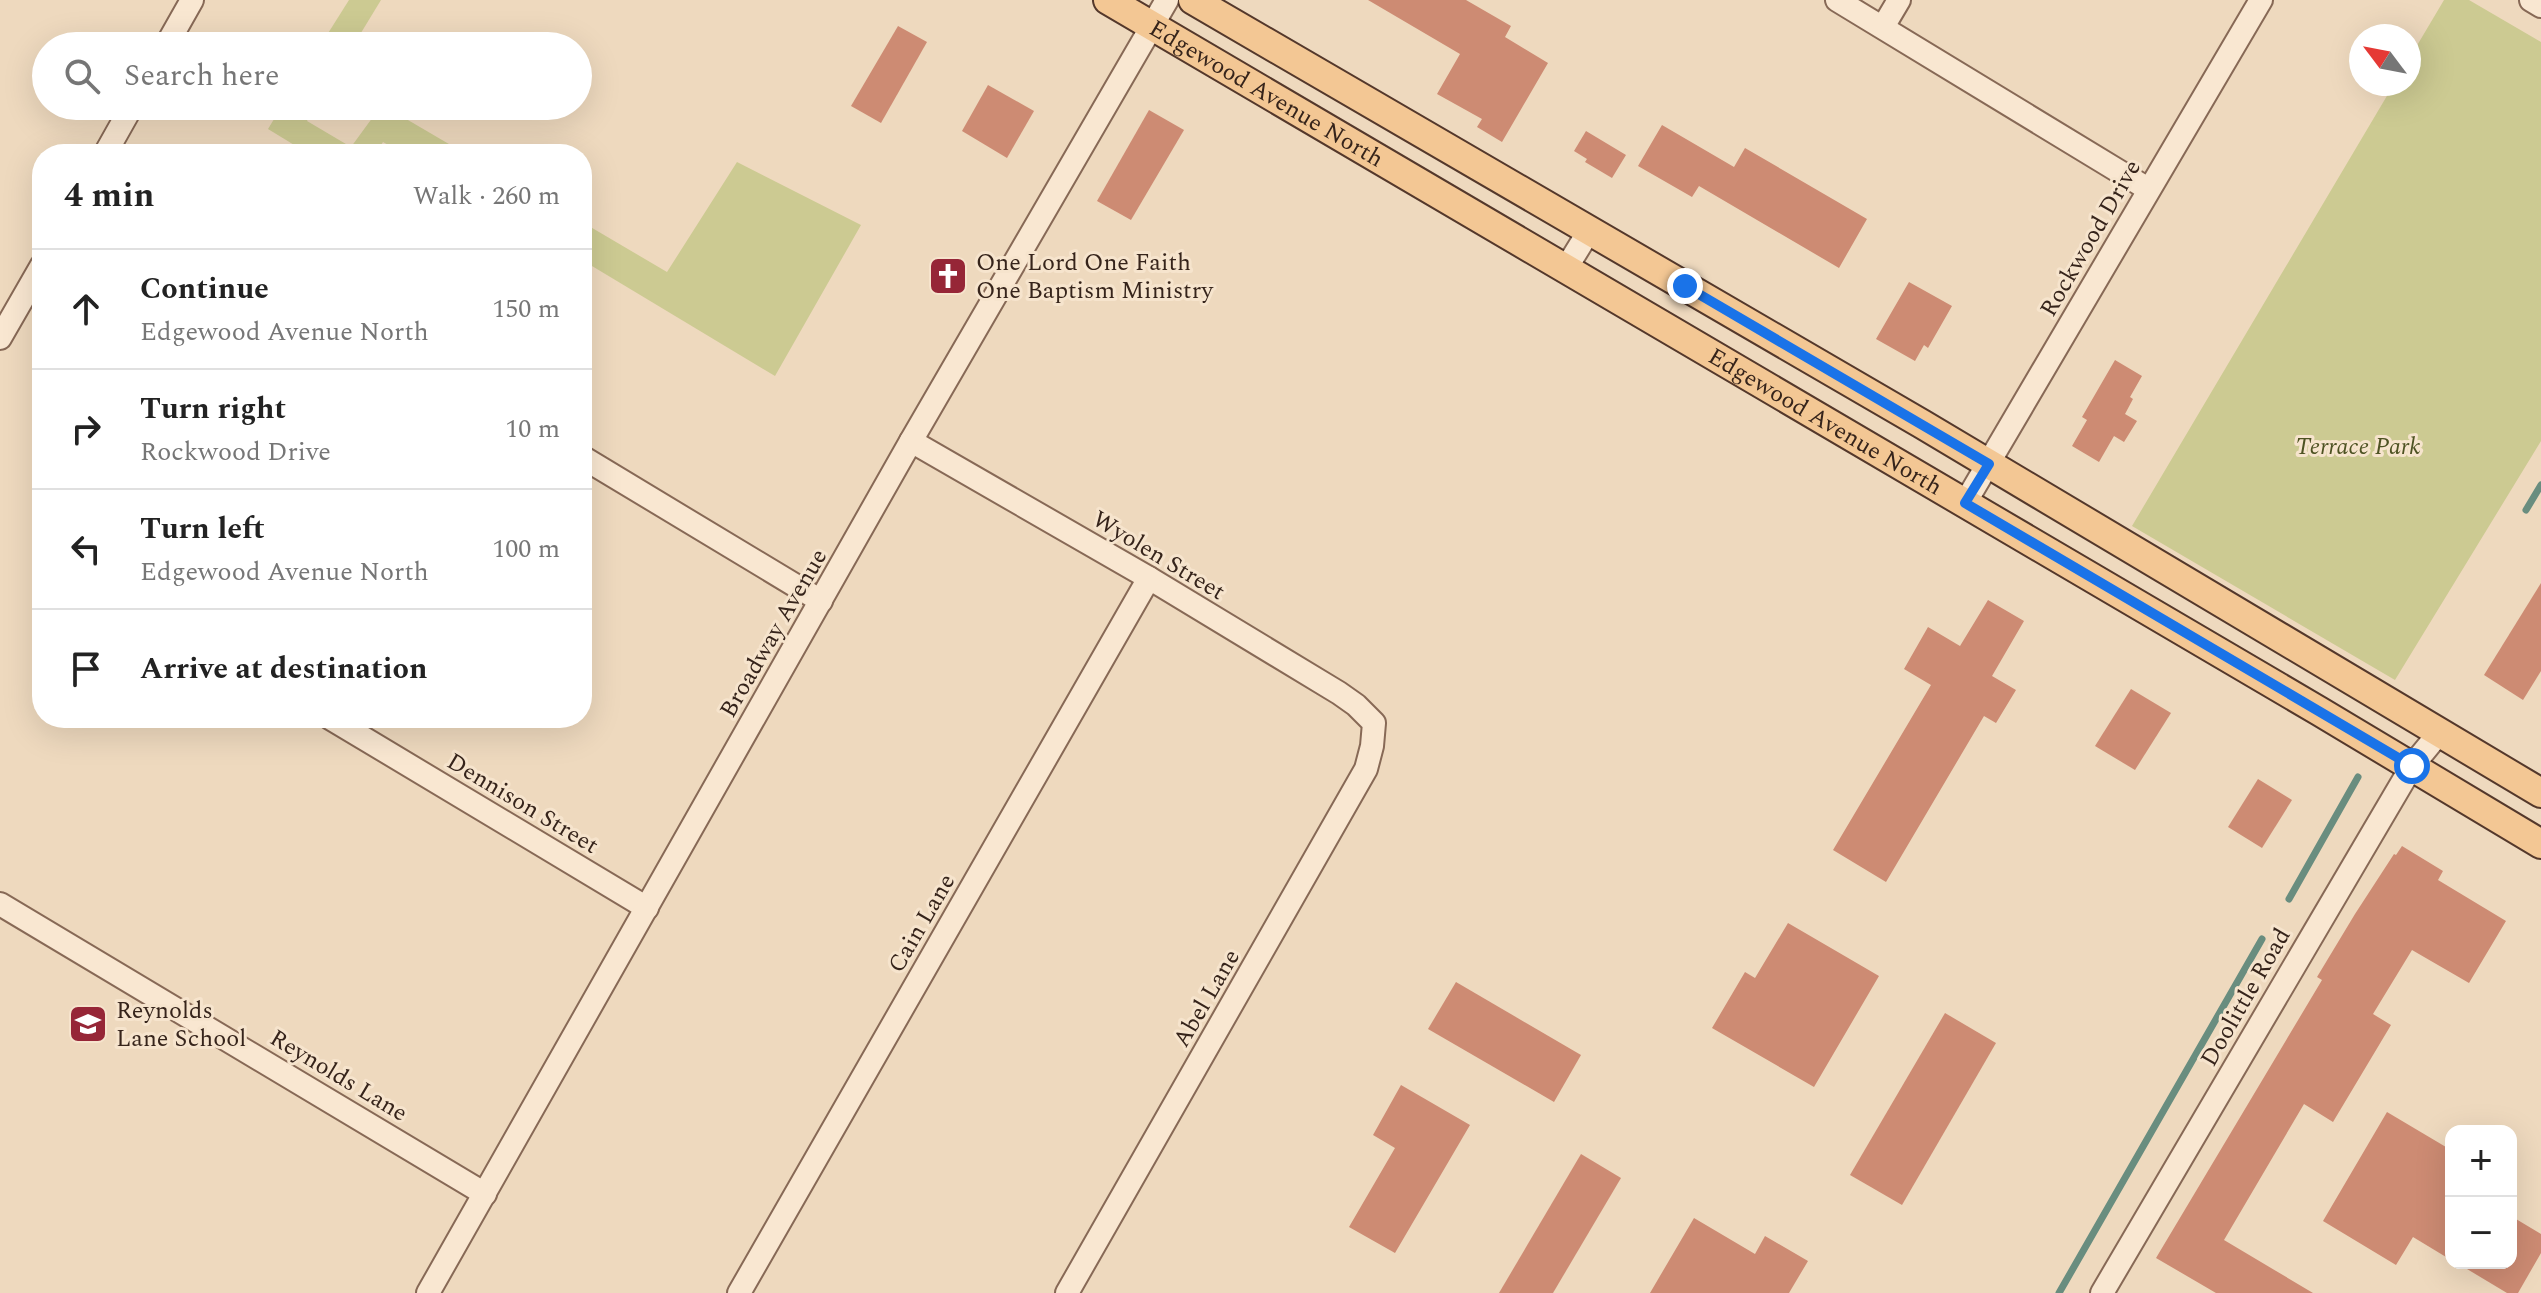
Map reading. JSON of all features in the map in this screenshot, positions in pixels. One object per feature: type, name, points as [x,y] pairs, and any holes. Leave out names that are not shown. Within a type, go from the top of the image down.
[{"type":"main road","name":"Edgewood Avenue North","points":[[1108,0],[2541,844]]},
{"type":"main road","name":"Edgewood Avenue North","points":[[1193,0],[1989,464],[2541,793]]},
{"type":"street","points":[[174,32],[192,0]]},
{"type":"street","name":"Broadway Avenue","points":[[428,1293],[911,441],[1167,0]]},
{"type":"street","points":[[1837,0],[2148,189]]},
{"type":"street","points":[[1883,27],[1899,0]]},
{"type":"street","name":"Rockwood Drive","points":[[1965,503],[2261,0]]},
{"type":"street","points":[[2531,0],[2541,6]]},
{"type":"street","points":[[111,144],[124,120]]},
{"type":"street","points":[[1565,270],[1589,231]]},
{"type":"street","points":[[0,338],[32,282]]},
{"type":"street","name":"Wyolen Street","points":[[911,441],[1149,578],[1339,693],[1374,723]]},
{"type":"street","points":[[592,463],[821,601]]},
{"type":"street","name":"Cain Lane","points":[[739,1293],[1149,578]]},
{"type":"street","name":"Abel Lane","points":[[1067,1293],[1366,769],[1374,723]]},
{"type":"street","name":"Dennison Street","points":[[347,728],[647,908]]},
{"type":"street","name":"Doolittle Road","points":[[2102,1293],[2412,766],[2440,732]]},
{"type":"street","name":"Reynolds Lane","points":[[0,904],[485,1194]]},
{"type":"green space","points":[[349,0],[381,0],[362,32],[329,32]]},
{"type":"green space","name":"Terrace Park","points":[[2444,0],[2469,0],[2541,42],[2541,441],[2395,680],[2132,526],[2387,96],[2421,96],[2421,39]]},
{"type":"green space","points":[[273,120],[308,120],[346,144],[293,144],[268,129]]},
{"type":"green space","points":[[371,120],[408,120],[449,144],[386,144],[353,144]]},
{"type":"green space","points":[[737,162],[861,225],[775,376],[592,266],[592,228],[667,272]]},
{"type":"building","points":[[1368,0],[1466,0],[1511,26],[1505,37],[1548,63],[1502,142],[1477,127],[1482,119],[1437,94],[1460,54]]},
{"type":"building","points":[[898,26],[927,42],[881,123],[851,106]]},
{"type":"building","points":[[988,85],[1034,111],[1007,158],[962,131]]},
{"type":"building","points":[[1149,110],[1184,130],[1131,220],[1097,201]]},
{"type":"building","points":[[1662,125],[1734,167],[1745,148],[1867,219],[1839,268],[1699,186],[1692,197],[1638,166]]},
{"type":"building","points":[[1586,131],[1626,155],[1612,178],[1585,162],[1587,159],[1574,151]]},
{"type":"building","points":[[1909,282],[1952,306],[1928,348],[1924,345],[1915,361],[1876,339]]},
{"type":"building","points":[[2115,360],[2142,376],[2125,414],[2137,421],[2124,442],[2114,436],[2099,462],[2072,446],[2087,420],[2082,417]]},
{"type":"building","points":[[2541,583],[2541,671],[2523,700],[2484,675]]},
{"type":"building","points":[[1988,600],[2024,621],[1992,676],[2016,690],[1996,723],[1984,716],[1886,882],[1833,850],[1931,685],[1904,669],[1928,627],[1960,646]]},
{"type":"building","points":[[2131,689],[2171,713],[2135,770],[2095,746]]},
{"type":"building","points":[[2258,779],[2292,800],[2262,848],[2228,827]]},
{"type":"building","points":[[2402,846],[2443,871],[2438,880],[2506,921],[2469,983],[2412,950],[2373,1014],[2391,1025],[2333,1122],[2304,1104],[2224,1240],[2313,1293],[2216,1293],[2156,1258],[2322,980],[2317,977],[2355,914]]},
{"type":"building","points":[[1788,923],[1879,976],[1814,1087],[1712,1028],[1745,972],[1755,978]]},
{"type":"building","points":[[1456,982],[1581,1055],[1554,1102],[1428,1029]]},
{"type":"building","points":[[1945,1013],[1996,1043],[1902,1205],[1850,1175]]},
{"type":"building","points":[[1401,1085],[1470,1125],[1395,1253],[1349,1227],[1395,1148],[1373,1135]]},
{"type":"building","points":[[2387,1112],[2445,1146],[2445,1256],[2413,1237],[2396,1265],[2323,1221]]},
{"type":"building","points":[[1581,1154],[1621,1178],[1553,1293],[1499,1293]]},
{"type":"building","points":[[1694,1218],[1755,1254],[1765,1236],[1808,1261],[1789,1293],[1650,1293]]},
{"type":"building","points":[[2517,1220],[2541,1234],[2541,1253],[2518,1293],[2507,1293],[2467,1269],[2517,1269]]},
{"type":"waterway","points":[[2526,510],[2541,485]]},
{"type":"waterway","points":[[2289,899],[2358,777]]},
{"type":"waterway","points":[[2059,1293],[2262,939]]},
{"type":"place","name":"One Lord One Faith One Baptism Ministry","points":[[948,276]]},
{"type":"place","name":"Reynolds Lane School","points":[[88,1024]]},
{"type":"route","points":[[1685,286],[1989,464],[1965,503],[2412,766]]}]
